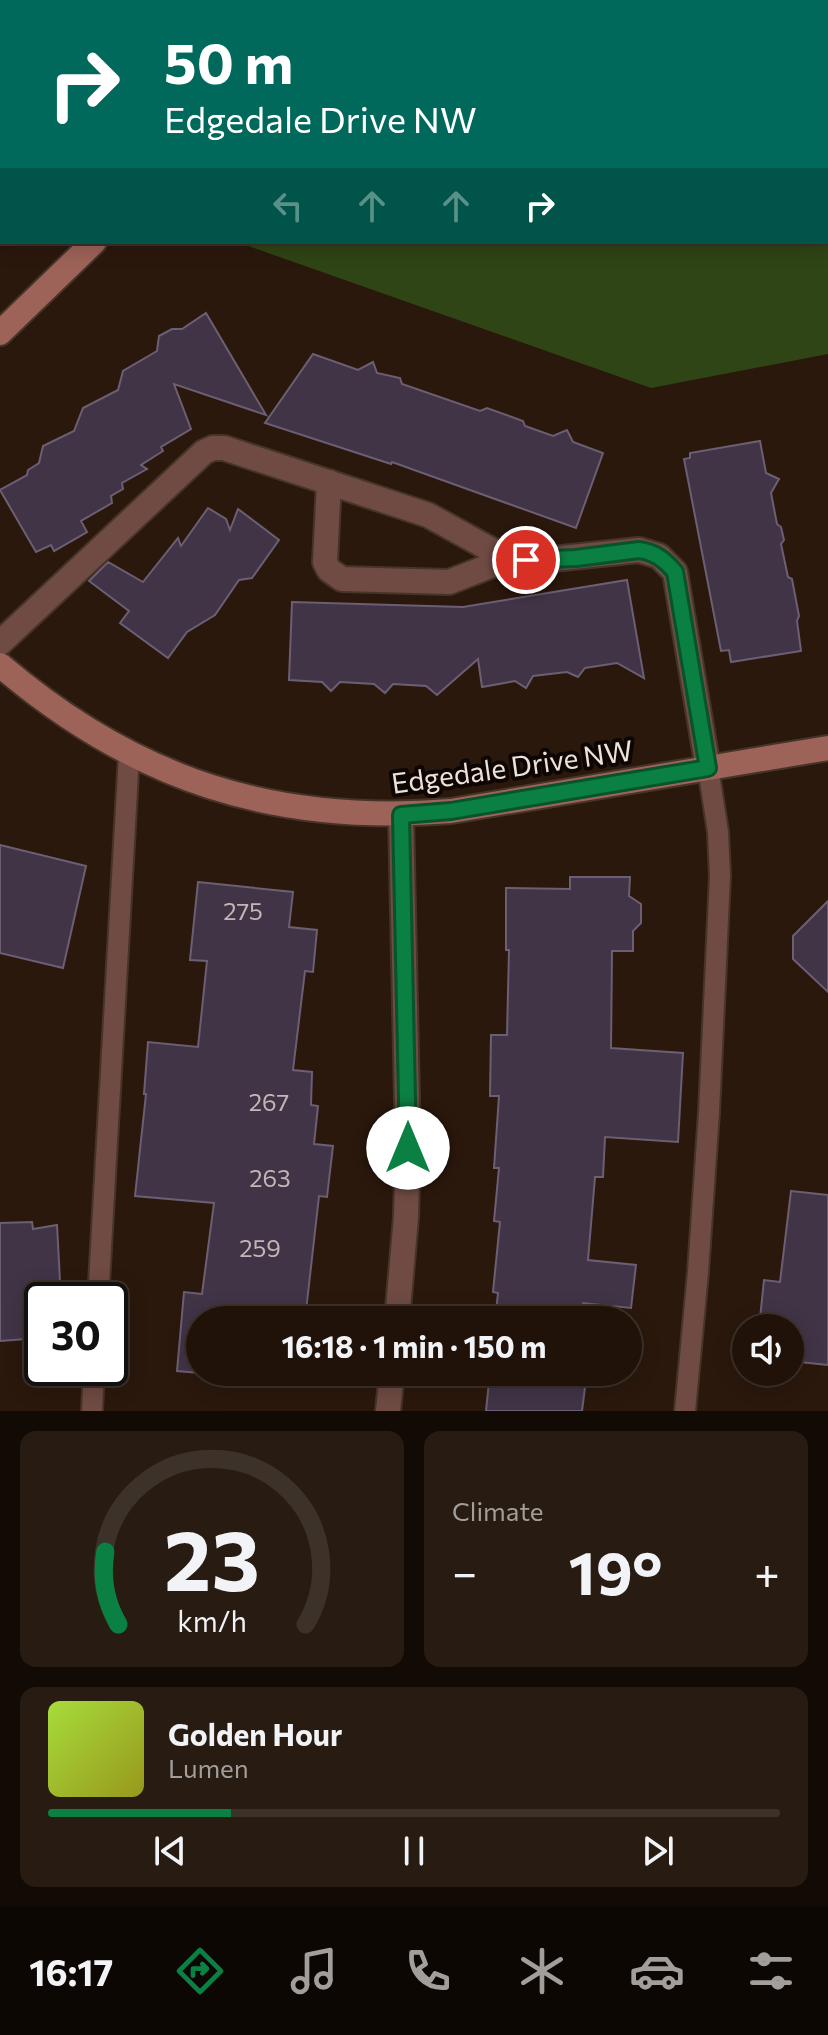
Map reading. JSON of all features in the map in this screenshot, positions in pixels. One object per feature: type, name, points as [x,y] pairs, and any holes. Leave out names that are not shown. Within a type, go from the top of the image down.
[{"type":"street","points":[[0,333],[92,244]]},
{"type":"street","points":[[0,643],[208,449],[224,448],[428,515],[508,559]]},
{"type":"street","points":[[329,482],[325,562],[329,570],[342,579],[449,582],[508,559],[576,558],[639,550],[649,551],[667,563],[675,572],[708,768]]},
{"type":"street","name":"Edgedale Drive NW","points":[[0,665],[45,703],[129,755],[175,775],[265,802],[344,813],[401,815],[451,811],[828,748]]},
{"type":"street","points":[[398,1306],[406,1217],[408,1133],[401,815]]},
{"type":"street","points":[[388,1411],[391,1386]]},
{"type":"lane","points":[[99,1282],[129,755]]},
{"type":"lane","points":[[685,1411],[707,1141],[720,876],[718,832],[708,768]]},
{"type":"lane","points":[[92,1411],[93,1386]]},
{"type":"green space","points":[[243,244],[828,244],[828,354],[651,388]]},
{"type":"building","points":[[206,313],[266,415],[174,384],[191,429],[161,447],[163,451],[141,465],[147,469],[122,483],[123,489],[111,496],[112,503],[81,521],[87,532],[54,551],[51,545],[36,552],[0,490],[27,475],[28,470],[39,463],[43,446],[74,431],[83,408],[118,390],[123,371],[157,351],[159,336],[172,329],[182,329]]},
{"type":"building","points":[[313,354],[358,370],[373,362],[377,373],[400,378],[402,384],[480,411],[487,408],[553,436],[567,430],[573,442],[603,453],[576,528],[392,462],[265,423]]},
{"type":"building","points":[[760,441],[766,473],[779,479],[771,493],[777,524],[781,527],[784,540],[781,544],[788,577],[792,579],[801,651],[731,662],[729,650],[721,651],[684,459],[690,458],[690,453]]},
{"type":"building","points":[[208,508],[226,519],[230,530],[238,509],[279,540],[252,578],[239,580],[215,615],[187,632],[168,658],[120,623],[129,611],[89,581],[108,562],[143,582],[178,538],[181,546]]},
{"type":"building","points":[[627,580],[644,678],[617,663],[585,668],[578,677],[567,672],[533,676],[526,688],[515,681],[482,687],[478,659],[437,695],[426,686],[393,684],[385,693],[374,684],[340,682],[331,691],[322,682],[289,680],[292,602],[463,607]]},
{"type":"building","points":[[0,845],[86,866],[63,968],[0,953]]},
{"type":"building","points":[[570,877],[630,877],[629,896],[641,904],[641,923],[633,931],[633,951],[612,951],[611,1048],[683,1053],[678,1142],[605,1137],[603,1177],[595,1177],[588,1260],[636,1265],[631,1306],[583,1303],[583,1306],[497,1306],[498,1293],[493,1292],[500,1222],[494,1221],[499,1168],[494,1168],[499,1096],[490,1096],[491,1035],[507,1035],[509,950],[506,950],[506,888],[570,889]]},
{"type":"building","points":[[198,882],[293,892],[289,927],[317,930],[313,972],[305,971],[293,1070],[312,1072],[311,1105],[318,1106],[314,1144],[333,1146],[327,1197],[319,1196],[307,1306],[186,1306],[186,1372],[177,1371],[184,1292],[202,1294],[214,1203],[135,1196],[148,1042],[198,1047],[207,961],[190,960]]},
{"type":"building","points":[[828,901],[828,992],[793,959],[793,936]]},
{"type":"building","points":[[791,1191],[828,1195],[828,1365],[804,1362],[804,1314],[760,1314],[764,1280],[780,1282]]},
{"type":"building","points":[[32,1222],[33,1229],[57,1225],[60,1282],[24,1282],[24,1339],[0,1341],[0,1223]]},
{"type":"building","points":[[489,1386],[585,1386],[582,1411],[486,1411]]},
{"type":"route","points":[[408,1148],[401,815],[451,811],[708,768],[675,572],[659,556],[639,550],[576,558],[526,560]]}]
